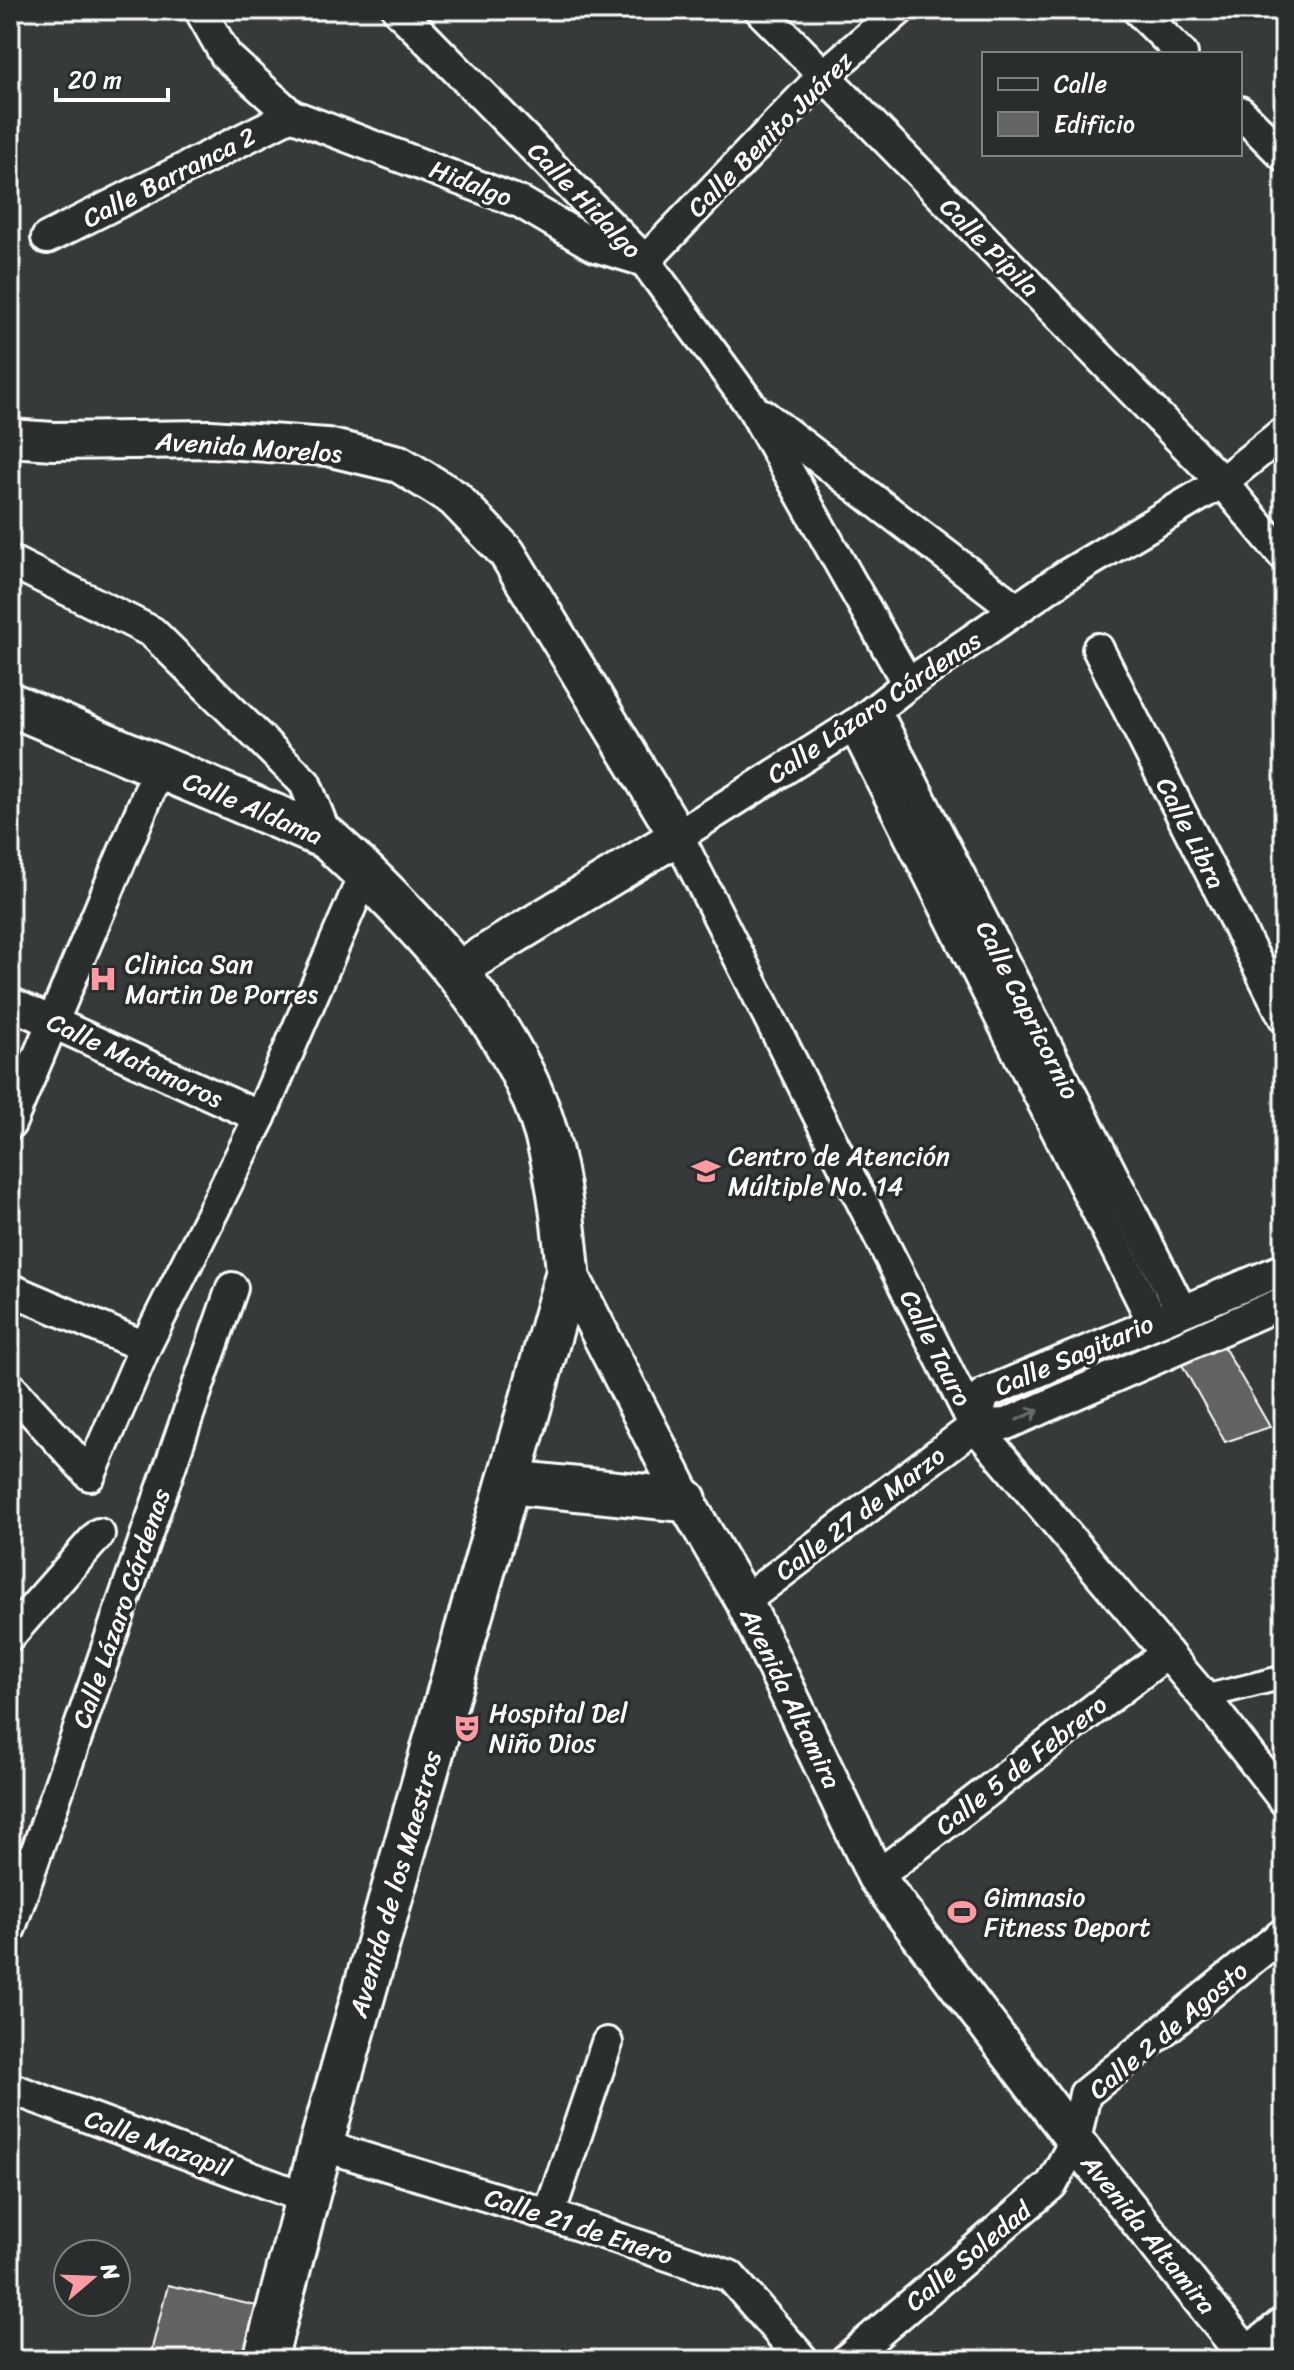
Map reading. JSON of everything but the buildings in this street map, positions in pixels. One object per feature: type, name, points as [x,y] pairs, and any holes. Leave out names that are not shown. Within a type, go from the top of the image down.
[{"type":"main road","name":"Calle Aldama","points":[[10,704],[327,838],[365,873],[456,971]]},
{"type":"main road","name":"Avenida Altamira","points":[[456,971],[503,1037],[540,1115],[560,1190],[568,1271]]},
{"type":"main road","name":"Avenida de los Maestros","points":[[265,2360],[306,2198],[568,1271]]},
{"type":"main road","points":[[509,1482],[685,1500]]},
{"type":"street","points":[[200,10],[226,56],[291,115]]},
{"type":"street","name":"Calle Hidalgo","points":[[398,10],[645,261],[752,407],[908,684]]},
{"type":"street","name":"Calle Pípila","points":[[760,10],[1222,482],[1284,556]]},
{"type":"street","name":"Calle Benito Juárez","points":[[645,261],[823,76],[899,10]]},
{"type":"street","points":[[1138,10],[1180,52]]},
{"type":"street","points":[[1242,114],[1284,156]]},
{"type":"street","name":"Calle Barranca 2","points":[[47,238],[291,115]]},
{"type":"street","name":"Hidalgo","points":[[291,115],[522,203],[595,246],[645,261]]},
{"type":"street","name":"Calle Hidalgo","points":[[752,407],[1016,609]]},
{"type":"street","name":"Calle Lázaro Cárdenas","points":[[456,971],[864,718],[1016,609],[1222,482],[1284,432]]},
{"type":"street","name":"Avenida Morelos","points":[[10,438],[53,441],[211,439],[312,446],[399,464],[454,498],[507,553],[678,836]]},
{"type":"street","points":[[10,561],[152,632],[305,783],[327,838]]},
{"type":"street","name":"Calle Libra","points":[[1098,649],[1284,1017]]},
{"type":"street","name":"Calle Capricornio","points":[[864,718],[1181,1310]]},
{"type":"street","name":"Calle Capricornio","points":[[864,718],[1153,1322]]},
{"type":"street","points":[[10,1124],[159,768]]},
{"type":"street","name":"Calle Tauro","points":[[678,836],[975,1426],[1204,1697],[1284,1800]]},
{"type":"street","points":[[10,1387],[90,1475],[145,1347],[260,1117],[365,873]]},
{"type":"street","name":"Calle Matamoros","points":[[10,1003],[260,1117]]},
{"type":"street","name":"Calle Sagitario","points":[[1284,1269],[984,1394],[975,1426],[1006,1424],[1284,1302]]},
{"type":"street","name":"Avenida Altamira","points":[[568,1271],[685,1500],[744,1601],[876,1877],[1075,2141],[1247,2357]]},
{"type":"street","name":"Calle Lázaro Cárdenas","points":[[10,1928],[232,1288]]},
{"type":"street","points":[[10,1289],[145,1347]]},
{"type":"street","name":"Calle 27 de Marzo","points":[[744,1601],[975,1426]]},
{"type":"street","points":[[10,1635],[99,1534]]},
{"type":"street","name":"Calle 5 de Febrero","points":[[876,1877],[1167,1653]]},
{"type":"street","points":[[1204,1697],[1284,1677]]},
{"type":"street","name":"Calle 2 de Agosto","points":[[1075,2141],[1085,2094],[1284,1933]]},
{"type":"street","points":[[549,2215],[607,2043]]},
{"type":"street","name":"Calle Mazapil","points":[[10,2088],[306,2198]]},
{"type":"street","name":"Calle Soledad","points":[[846,2360],[1052,2184],[1075,2141]]},
{"type":"street","name":"Calle 21 de Enero","points":[[321,2145],[549,2215],[730,2276],[803,2360]]},
{"type":"street","points":[[1247,2357],[1284,2322]]},
{"type":"place","name":"Clinica San Martin De Porres","points":[[103,979]]},
{"type":"place","name":"Centro de Atención Múltiple No. 14","points":[[706,1171]]},
{"type":"place","name":"Hospital Del Niño Dios","points":[[467,1728]]},
{"type":"place","name":"Gimnasio Fitness Deport","points":[[962,1912]]}]
